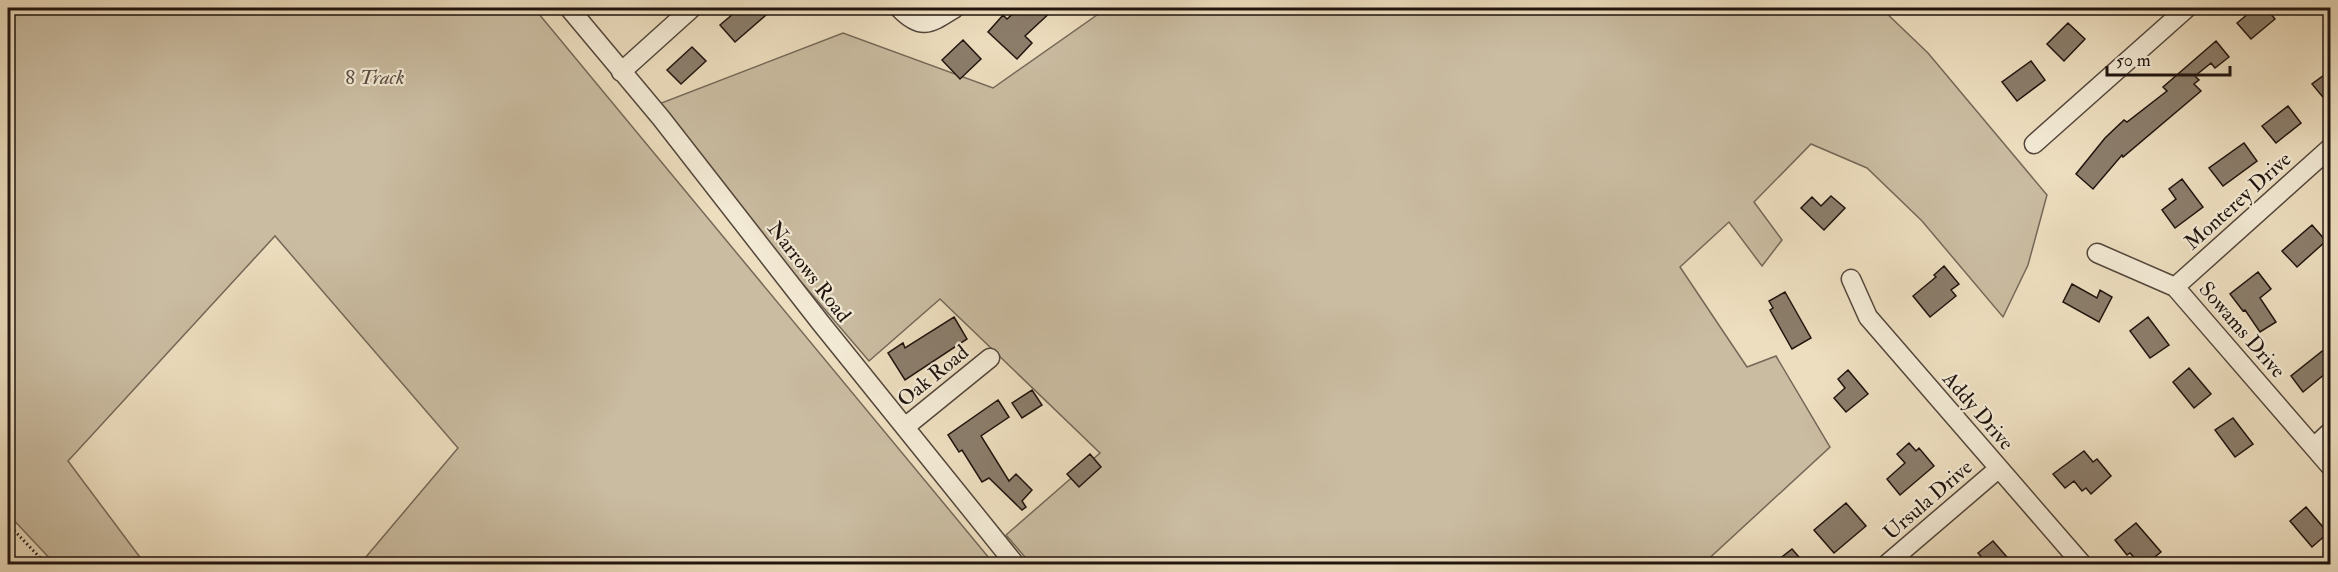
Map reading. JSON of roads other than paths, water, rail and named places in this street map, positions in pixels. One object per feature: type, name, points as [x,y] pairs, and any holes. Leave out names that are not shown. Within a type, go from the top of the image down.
[{"type":"street","name":"Narrows Road","points":[[569,8],[661,118],[1015,564]]},
{"type":"street","points":[[621,72],[692,8]]},
{"type":"street","points":[[899,8],[909,18],[924,24],[931,23],[955,8]]},
{"type":"street","points":[[2034,144],[2187,8]]},
{"type":"street","name":"Monterey Drive","points":[[2175,287],[2331,148]]},
{"type":"street","name":"Sowams Drive","points":[[2097,253],[2175,287],[2331,466]]},
{"type":"street","name":"Addy Drive","points":[[1851,279],[1868,317],[2082,564]]},
{"type":"street","name":"Oak Road","points":[[905,428],[990,358]]},
{"type":"street","points":[[2314,447],[2331,432]]},
{"type":"street","name":"Ursula Drive","points":[[1887,564],[1998,469]]},
{"type":"park label","name":"8 Track","points":[[375,77]]}]
